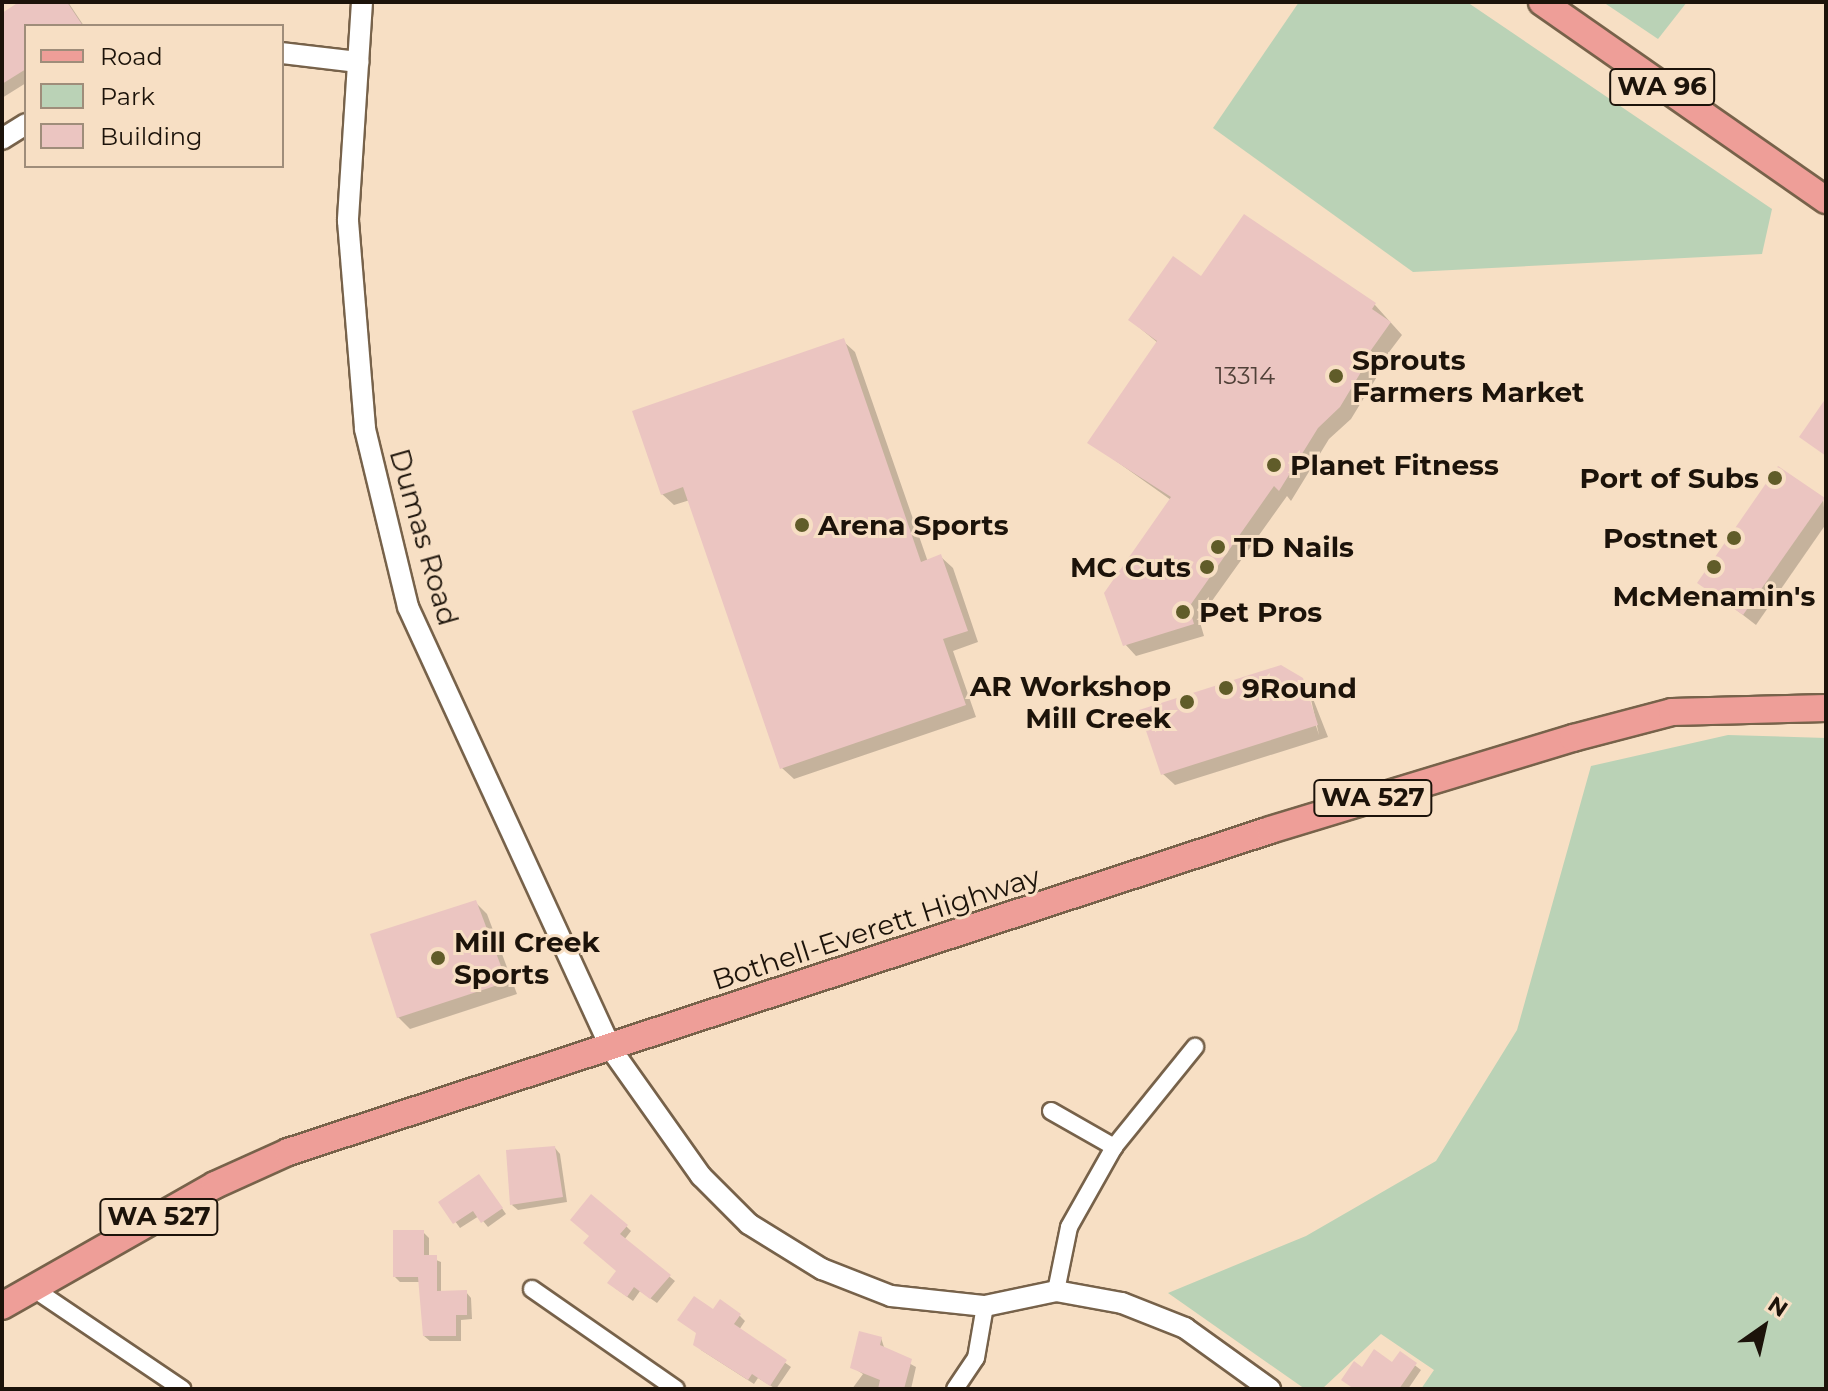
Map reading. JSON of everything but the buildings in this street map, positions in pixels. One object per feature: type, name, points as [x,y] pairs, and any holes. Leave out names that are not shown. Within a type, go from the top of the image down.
[{"type":"main road","name":"WA 96","points":[[1535,3],[1826,200]]},
{"type":"main road","name":"Bothell-Everett Highway","points":[[2,1306],[215,1185],[288,1152],[611,1049],[1270,830],[1573,738],[1672,712],[1818,703]]},
{"type":"street","name":"Dumas Road","points":[[362,2],[348,221],[365,429],[408,607],[611,1049],[701,1176],[749,1224],[822,1269],[891,1296],[985,1306],[1056,1291]]},
{"type":"street","points":[[284,53],[358,62]]},
{"type":"street","points":[[2,139],[24,125]]},
{"type":"street","points":[[1195,1047],[1114,1147],[1069,1227],[1056,1291],[1122,1303],[1185,1328],[1270,1389]]},
{"type":"street","points":[[1051,1111],[1114,1147]]},
{"type":"street","points":[[34,1289],[182,1389]]},
{"type":"street","points":[[532,1289],[676,1389]]},
{"type":"street","points":[[955,1389],[976,1358],[985,1306]]},
{"type":"green space","points":[[1299,2],[1467,2],[1772,209],[1762,254],[1413,272],[1213,128]]},
{"type":"green space","points":[[1603,2],[1687,2],[1658,39]]},
{"type":"green space","points":[[1728,735],[1826,738],[1826,1389],[1421,1389],[1434,1370],[1381,1334],[1322,1389],[1305,1389],[1168,1293],[1306,1236],[1436,1161],[1517,1030],[1591,766]]},
{"type":"place","name":"Sprouts Farmers Market","points":[[1336,376]]},
{"type":"place","name":"Planet Fitness","points":[[1274,465]]},
{"type":"place","name":"Port of Subs","points":[[1775,478]]},
{"type":"place","name":"Arena Sports","points":[[802,525]]},
{"type":"place","name":"Postnet","points":[[1734,538]]},
{"type":"place","name":"TD Nails","points":[[1218,547]]},
{"type":"place","name":"MC Cuts","points":[[1207,567]]},
{"type":"place","name":"McMenamin's","points":[[1714,567]]},
{"type":"place","name":"Pet Pros","points":[[1183,612]]},
{"type":"place","name":"9Round","points":[[1226,688]]},
{"type":"place","name":"AR Workshop Mill Creek","points":[[1187,702]]},
{"type":"place","name":"Mill Creek Sports","points":[[438,958]]}]
